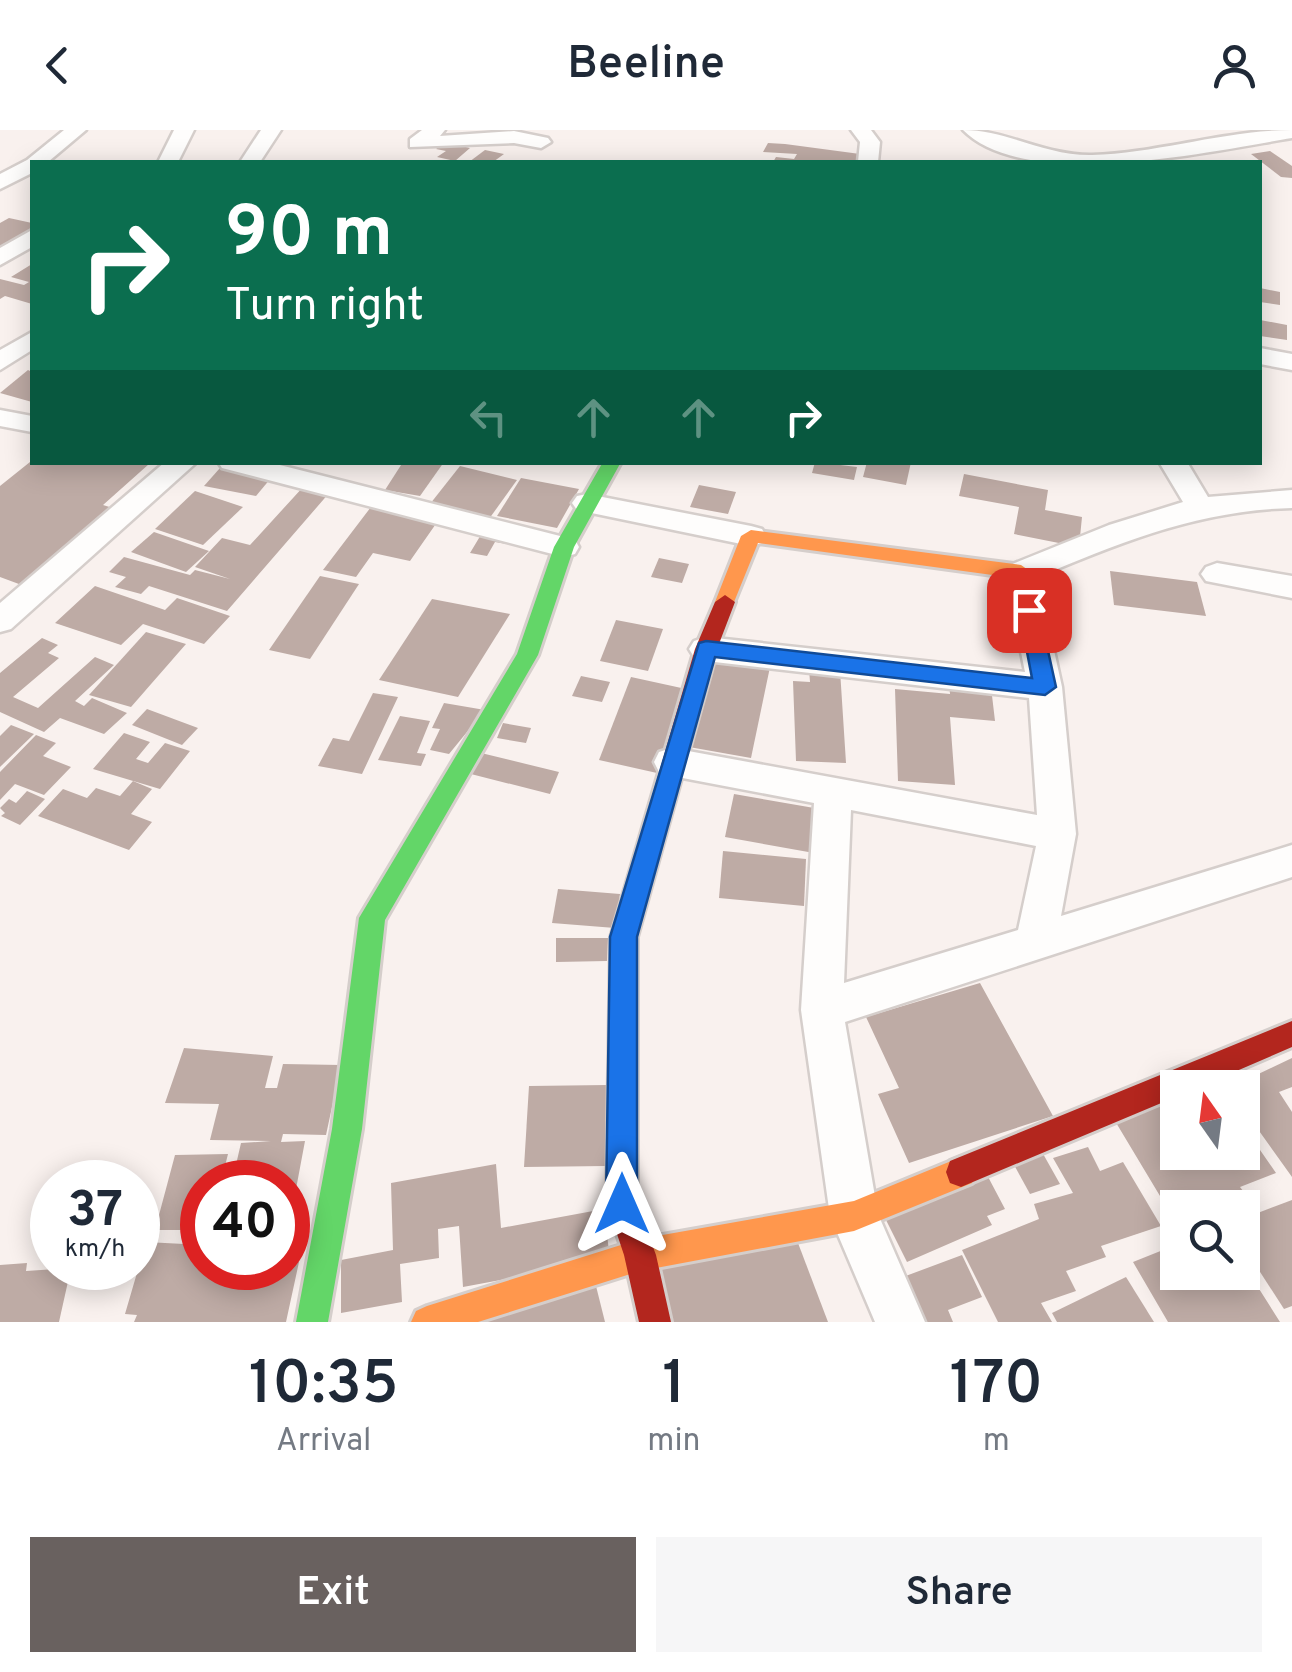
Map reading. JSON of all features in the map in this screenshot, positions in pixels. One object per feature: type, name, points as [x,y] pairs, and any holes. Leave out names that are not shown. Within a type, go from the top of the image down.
[{"type":"street","points":[[39,160],[76,130]]},
{"type":"street","points":[[169,160],[184,130]]},
{"type":"street","points":[[251,160],[271,130]]},
{"type":"street","points":[[414,145],[435,130]]},
{"type":"street","points":[[861,130],[870,142],[868,160]]},
{"type":"street","points":[[974,130],[996,142],[1074,160]]},
{"type":"street","points":[[1103,160],[1292,132]]},
{"type":"street","points":[[414,145],[514,137],[540,142]]},
{"type":"street","points":[[0,158],[30,164]]},
{"type":"street","points":[[0,184],[30,167]]},
{"type":"street","points":[[0,258],[30,239]]},
{"type":"street","points":[[0,362],[30,340]]},
{"type":"street","points":[[1262,356],[1292,362]]},
{"type":"street","points":[[0,418],[30,424]]},
{"type":"street","points":[[0,621],[181,465]]},
{"type":"street","points":[[244,465],[564,547]]},
{"type":"street","points":[[312,1322],[347,1129],[372,918],[528,654],[564,547],[610,465]]},
{"type":"street","points":[[1176,465],[1200,507]]},
{"type":"street","points":[[588,503],[751,536],[1021,572],[1182,510],[1255,498],[1292,499]]},
{"type":"street","points":[[655,1322],[640,1255],[622,1204],[624,937],[706,649],[751,536]]},
{"type":"street","points":[[1021,572],[1045,687],[1056,834],[1036,942]]},
{"type":"street","points":[[1217,574],[1292,587]]},
{"type":"street","points":[[706,649],[1045,687]]},
{"type":"street","points":[[672,762],[1056,834]]},
{"type":"street","points":[[833,792],[822,1010],[854,1216],[900,1322]]},
{"type":"street","points":[[822,1010],[1292,861]]},
{"type":"street","points":[[427,1322],[640,1255],[854,1216],[1292,1034]]},
{"type":"building","points":[[445,142],[470,148],[456,160],[437,157],[446,151],[436,149]]},
{"type":"building","points":[[768,143],[875,156],[873,160],[774,160],[794,159],[797,154],[763,152]]},
{"type":"building","points":[[485,150],[504,154],[496,160],[472,160]]},
{"type":"building","points":[[1270,151],[1292,166],[1292,178],[1281,177],[1251,154]]},
{"type":"building","points":[[9,218],[30,223],[30,232],[0,252],[0,223]]},
{"type":"building","points":[[30,265],[30,303],[5,296],[0,299],[0,279],[24,285],[29,282],[11,277]]},
{"type":"building","points":[[1262,288],[1280,292],[1280,305],[1262,302]]},
{"type":"building","points":[[1262,320],[1287,325],[1287,340],[1262,336]]},
{"type":"building","points":[[28,370],[30,371],[30,401],[0,393]]},
{"type":"building","points":[[30,462],[148,465],[103,505],[116,509],[27,587],[0,577],[0,486]]},
{"type":"building","points":[[401,465],[442,465],[420,496],[385,490]]},
{"type":"building","points":[[814,465],[857,467],[854,480],[812,473]]},
{"type":"building","points":[[866,465],[910,465],[906,485],[863,477]]},
{"type":"building","points":[[460,466],[517,480],[489,519],[430,504]]},
{"type":"building","points":[[220,468],[271,478],[256,496],[204,486]]},
{"type":"building","points":[[964,474],[1048,490],[1045,510],[1082,517],[1079,547],[1014,534],[1019,507],[959,496]]},
{"type":"building","points":[[521,478],[579,489],[557,528],[497,516]]},
{"type":"building","points":[[699,485],[736,492],[728,514],[690,507]]},
{"type":"building","points":[[304,486],[330,492],[227,611],[149,586],[141,594],[115,587],[126,577],[109,572],[124,557],[190,575],[195,570],[230,579],[195,567],[222,538],[250,545]]},
{"type":"building","points":[[195,491],[243,507],[203,545],[155,529]]},
{"type":"building","points":[[374,503],[440,518],[410,561],[373,553],[356,577],[323,570]]},
{"type":"building","points":[[154,532],[209,551],[186,572],[131,552]]},
{"type":"building","points":[[482,533],[516,540],[513,545],[495,542],[487,556],[470,553]]},
{"type":"building","points":[[659,558],[689,564],[682,583],[651,577]]},
{"type":"building","points":[[1110,571],[1197,582],[1206,616],[1114,605]]},
{"type":"building","points":[[320,576],[359,584],[310,659],[269,650]]},
{"type":"building","points":[[95,586],[165,610],[177,598],[230,616],[204,644],[143,624],[121,645],[55,623]]},
{"type":"building","points":[[432,599],[510,614],[458,697],[379,680]]},
{"type":"building","points":[[616,620],[663,629],[648,671],[600,661]]},
{"type":"building","points":[[146,632],[186,644],[131,707],[89,695]]},
{"type":"building","points":[[42,638],[58,645],[48,653],[59,658],[13,697],[38,708],[95,657],[114,665],[75,701],[84,706],[92,698],[127,713],[104,734],[60,718],[44,732],[0,712],[0,673]]},
{"type":"building","points":[[712,658],[770,667],[751,758],[689,747]]},
{"type":"building","points":[[809,669],[840,670],[846,763],[796,761],[793,681],[810,682]]},
{"type":"building","points":[[581,676],[610,682],[602,702],[572,696]]},
{"type":"building","points":[[631,677],[686,689],[657,773],[599,760]]},
{"type":"building","points":[[949,684],[991,687],[995,721],[950,717],[955,785],[898,781],[895,689],[950,694]]},
{"type":"building","points":[[373,693],[398,697],[362,774],[318,766],[333,738],[349,741]]},
{"type":"building","points":[[444,703],[485,710],[449,754],[430,750],[440,729],[432,728]]},
{"type":"building","points":[[147,709],[198,728],[182,745],[132,725]]},
{"type":"building","points":[[400,716],[430,721],[417,753],[426,754],[421,766],[378,760]]},
{"type":"building","points":[[503,723],[531,728],[526,743],[497,738]]},
{"type":"building","points":[[11,725],[34,734],[0,767],[0,736]]},
{"type":"building","points":[[124,733],[150,742],[136,759],[148,763],[165,743],[190,751],[160,789],[93,769]]},
{"type":"building","points":[[36,735],[56,743],[43,756],[71,767],[44,795],[15,784],[0,800],[0,772]]},
{"type":"building","points":[[477,752],[559,772],[550,794],[467,773]]},
{"type":"building","points":[[133,781],[152,789],[131,814],[152,822],[129,850],[38,816],[63,789],[87,798],[96,788],[120,796]]},
{"type":"building","points":[[27,791],[45,799],[20,825],[1,816],[5,813],[0,808],[9,799],[16,803]]},
{"type":"building","points":[[734,794],[820,809],[814,853],[725,837]]},
{"type":"building","points":[[723,851],[806,859],[804,906],[719,898]]},
{"type":"building","points":[[558,889],[620,894],[615,928],[552,923]]},
{"type":"building","points":[[556,938],[608,938],[607,961],[556,962]]},
{"type":"building","points":[[980,983],[1053,1116],[909,1163],[878,1094],[899,1088],[866,1017]]},
{"type":"building","points":[[184,1048],[273,1056],[265,1088],[277,1088],[283,1064],[341,1065],[326,1135],[283,1134],[281,1142],[305,1141],[301,1160],[237,1160],[241,1143],[271,1141],[210,1140],[219,1104],[165,1103]]},
{"type":"building","points":[[1292,1058],[1292,1087],[1279,1092],[1292,1112],[1292,1177],[1260,1132],[1260,1073]]},
{"type":"building","points":[[607,1085],[606,1166],[524,1167],[529,1086]]},
{"type":"building","points":[[1160,1104],[1160,1170],[1260,1170],[1260,1150],[1276,1173],[1240,1187],[1242,1190],[1160,1190],[1160,1196],[1115,1121]]},
{"type":"building","points":[[1088,1147],[1100,1171],[1123,1162],[1160,1226],[1101,1246],[1106,1257],[1066,1271],[1076,1291],[1041,1303],[1052,1322],[998,1322],[962,1250],[1039,1219],[1034,1204],[1073,1193],[1053,1158]]},
{"type":"building","points":[[1042,1152],[1060,1184],[1030,1194],[1013,1163]]},
{"type":"building","points":[[228,1154],[226,1160],[180,1160],[180,1230],[160,1230],[160,1211],[175,1155]]},
{"type":"building","points":[[496,1164],[501,1228],[604,1209],[610,1260],[463,1287],[459,1226],[438,1229],[439,1258],[400,1264],[402,1302],[341,1313],[341,1260],[393,1250],[391,1183]]},
{"type":"building","points":[[986,1173],[1005,1209],[987,1216],[992,1225],[907,1262],[884,1216]]},
{"type":"building","points":[[1292,1200],[1292,1306],[1284,1309],[1260,1272],[1260,1212]]},
{"type":"building","points":[[160,1243],[180,1244],[180,1290],[293,1290],[286,1322],[134,1322],[137,1315],[125,1314],[132,1290],[160,1290]]},
{"type":"building","points":[[798,1243],[828,1322],[670,1322],[654,1268]]},
{"type":"building","points":[[1160,1251],[1160,1290],[1260,1290],[1280,1322],[1168,1322],[1133,1262]]},
{"type":"building","points":[[962,1255],[982,1297],[948,1310],[953,1322],[923,1322],[903,1277]]},
{"type":"building","points":[[27,1263],[30,1290],[66,1290],[59,1322],[0,1322],[0,1265]]},
{"type":"building","points":[[1126,1277],[1154,1322],[1057,1322],[1052,1313]]},
{"type":"building","points":[[594,1278],[605,1322],[454,1322]]},
{"type":"traffic: fast","points":[[312,1322],[347,1129],[372,918],[527,655],[564,547],[610,465]]},
{"type":"traffic: slow","points":[[725,602],[751,536],[1021,572]]},
{"type":"traffic: slow","points":[[427,1322],[640,1255],[854,1216],[961,1172]]},
{"type":"traffic: jam","points":[[655,1322],[640,1255],[622,1204],[624,937],[706,649],[725,602]]},
{"type":"traffic: jam","points":[[961,1172],[1292,1034]]},
{"type":"route","points":[[622,1204],[624,937],[706,649],[1045,687],[1029,610]]}]
